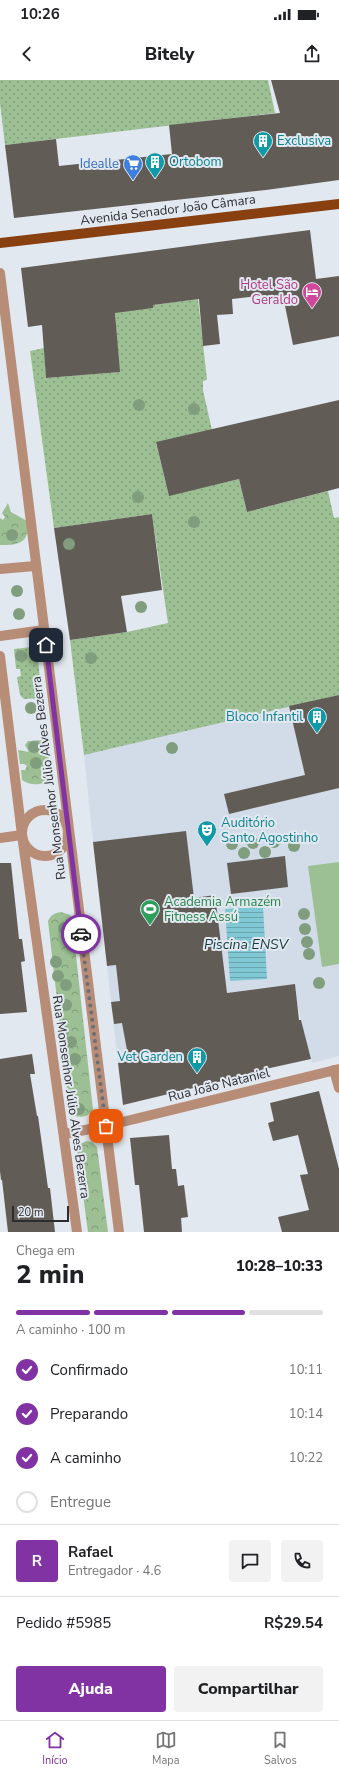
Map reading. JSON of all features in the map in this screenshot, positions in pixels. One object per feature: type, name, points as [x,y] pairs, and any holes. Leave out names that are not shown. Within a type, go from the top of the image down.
[{"type":"main road","name":"Avenida Senador João Câmara","points":[[0,243],[339,204]]},
{"type":"street","name":"Rua Monsenhor Júlio Alves Bezerra","points":[[0,273],[35,566],[119,1232]]},
{"type":"street","points":[[0,569],[35,566]]},
{"type":"street","points":[[0,636],[44,630]]},
{"type":"street","name":"Rua Monsenhor Júlio Alves Bezerra","points":[[0,656],[22,835],[77,1232]]},
{"type":"street","points":[[48,810],[55,812],[66,823],[68,830],[68,836],[62,848],[51,855],[38,855],[32,852],[24,842],[22,835],[24,823],[28,817],[40,811],[48,810]]},
{"type":"street","points":[[0,838],[22,835]]},
{"type":"street","points":[[337,1070],[339,1088]]},
{"type":"street","name":"Rua João Nataniel","points":[[64,1134],[106,1126],[337,1070]]},
{"type":"shaded area","points":[[339,695],[339,1056],[312,1063],[297,1004],[213,1048],[118,1063],[107,966],[201,955],[186,832],[93,842],[84,755]]},
{"type":"green space","points":[[0,80],[268,80],[275,113],[5,145],[0,103]]},
{"type":"green space","points":[[198,299],[207,380],[203,381],[203,390],[212,430],[156,443],[169,495],[239,479],[247,512],[328,491],[334,518],[339,517],[339,695],[84,755],[70,640],[127,632],[168,623],[152,514],[54,528],[30,351],[44,348],[46,378],[119,372],[115,311],[153,308],[153,305]]},
{"type":"green space","points":[[8,503],[11,512],[27,521],[27,534],[19,543],[0,545],[0,518],[3,520],[5,517],[2,513]]},
{"type":"green space","points":[[32,647],[37,650],[42,698],[24,699],[20,695],[17,677],[21,676],[20,669],[16,669],[14,649]]},
{"type":"green space","points":[[47,740],[51,778],[45,783],[41,784],[25,782],[22,780],[21,770],[25,770],[27,766],[20,764],[18,750],[29,752],[25,745],[28,741]]},
{"type":"green space","points":[[339,862],[339,964],[322,967],[308,866]]},
{"type":"green space","points":[[61,912],[70,915],[72,919],[93,1110],[88,1115],[82,1117],[70,1113],[48,921],[50,917]]},
{"type":"green space","points":[[87,1141],[92,1142],[97,1147],[108,1232],[88,1232],[77,1150],[80,1144]]},
{"type":"water","name":"Piscina ENSV","points":[[263,906],[267,979],[230,981],[225,909]]},
{"type":"building","points":[[271,80],[339,80],[339,180],[266,190],[14,218],[5,145],[56,139],[59,166],[172,154],[169,125],[280,113]]},
{"type":"building","points":[[310,230],[316,279],[339,276],[339,336],[293,345],[283,296],[266,298],[266,295],[232,299],[233,314],[217,315],[220,344],[203,346],[199,299],[153,305],[153,308],[115,313],[120,372],[46,378],[42,325],[28,327],[21,268]]},
{"type":"building","points":[[339,400],[339,488],[247,512],[239,479],[169,496],[156,442]]},
{"type":"building","points":[[152,514],[162,590],[121,596],[127,632],[70,640],[54,528]]},
{"type":"building","points":[[339,695],[339,788],[229,814],[224,794],[305,775],[289,706]]},
{"type":"building","points":[[186,831],[194,898],[215,895],[227,993],[295,984],[299,1020],[301,1020],[311,1059],[261,1070],[262,1073],[243,1076],[123,1105],[118,1063],[129,1061],[122,1023],[114,1024],[111,1002],[120,1001],[116,965],[107,966],[93,842]]},
{"type":"building","points":[[285,856],[288,887],[231,894],[227,863]]},
{"type":"building","points":[[0,863],[11,863],[19,939],[22,939],[25,961],[21,962],[27,1012],[0,1014]]},
{"type":"building","points":[[32,1054],[35,1074],[30,1074],[38,1116],[48,1188],[50,1188],[55,1232],[8,1232],[0,1171],[0,1059]]},
{"type":"building","points":[[319,1091],[339,1169],[339,1232],[282,1232],[278,1217],[309,1210],[300,1175],[308,1174],[298,1135],[273,1141],[268,1123],[274,1121],[270,1103]]},
{"type":"building","points":[[169,1135],[172,1169],[176,1169],[178,1186],[184,1185],[188,1217],[181,1218],[182,1232],[144,1232],[139,1185],[135,1185],[130,1138]]},
{"type":"way so far","points":[[81,934],[106,1126]]},
{"type":"place","name":"Exclusiva","points":[[263,158]]},
{"type":"place","name":"Ortobom","points":[[155,179]]},
{"type":"place","name":"Idealle","points":[[133,181]]},
{"type":"place","name":"Hotel São Geraldo","points":[[312,309]]},
{"type":"place","name":"Bloco Infantil","points":[[317,734]]},
{"type":"place","name":"Auditório Santo Agostinho","points":[[207,847]]},
{"type":"place","name":"Academia Armazém Fitness Assú","points":[[150,926]]},
{"type":"place","name":"Vet Garden","points":[[197,1074]]},
{"type":"route","points":[[46,645],[81,934]]}]
